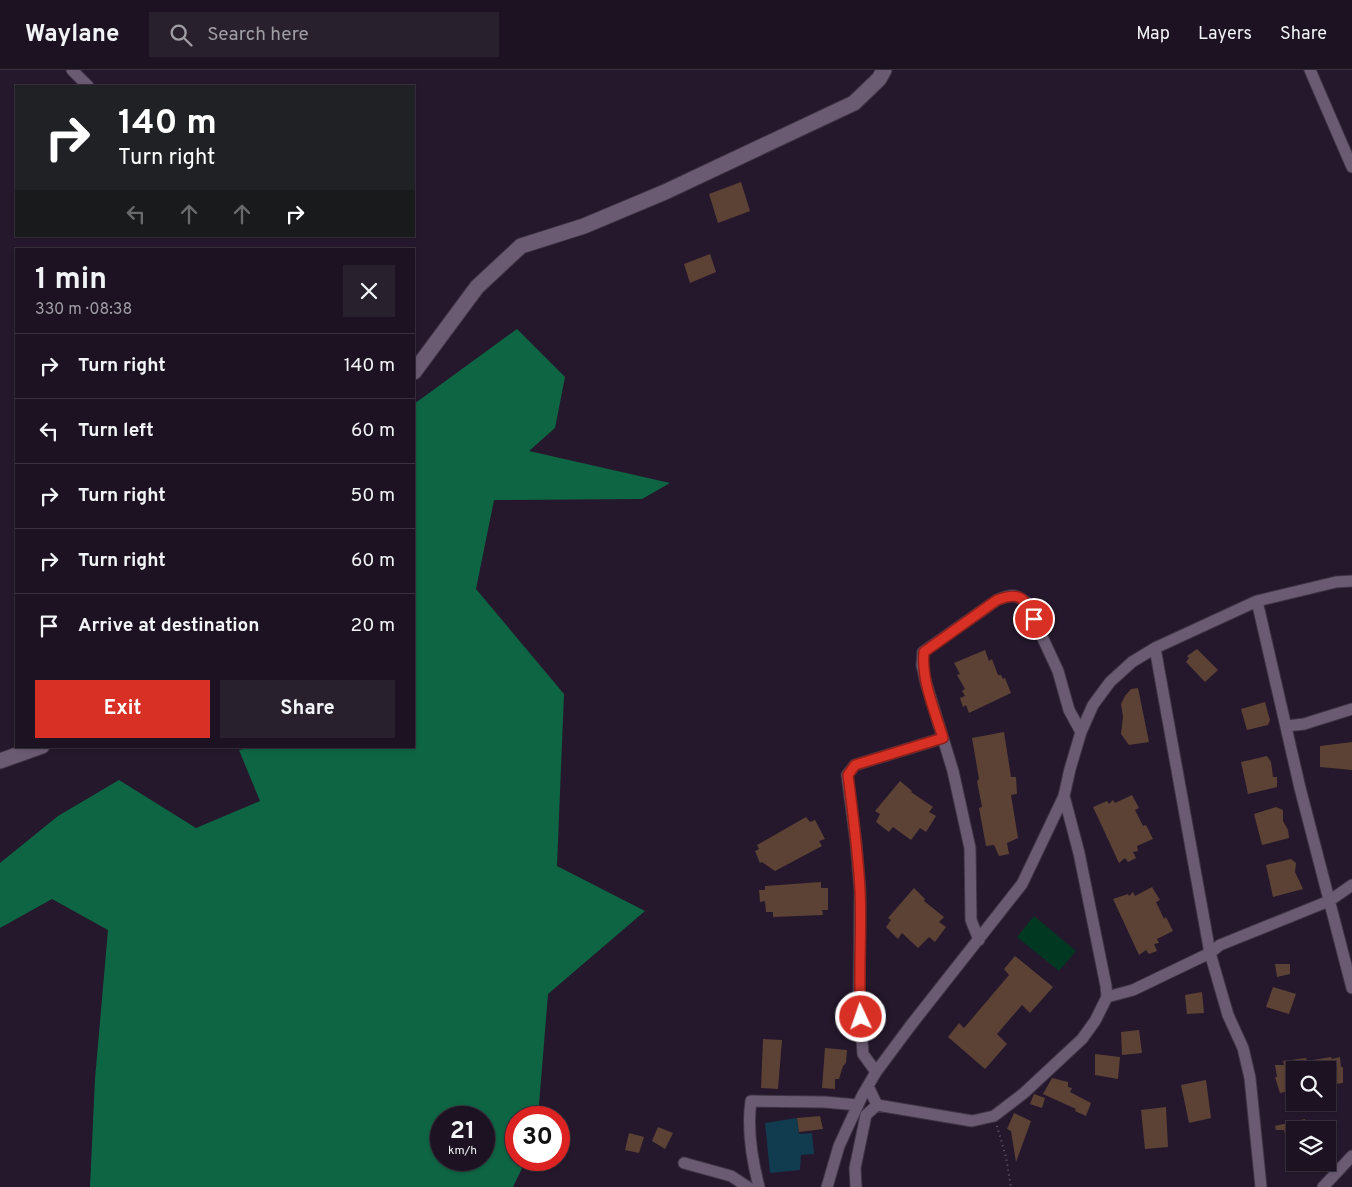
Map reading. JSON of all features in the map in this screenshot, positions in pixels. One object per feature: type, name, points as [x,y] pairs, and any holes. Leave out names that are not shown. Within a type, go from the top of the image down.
[{"type":"street","points":[[72,70],[87,85]]},
{"type":"street","points":[[415,371],[476,287],[521,246],[584,226],[665,192],[854,103],[879,79],[884,70]]},
{"type":"street","points":[[1310,70],[1352,167]]},
{"type":"street","points":[[828,1187],[839,1146],[876,1072],[1022,884],[1064,796],[1081,732],[1093,704],[1110,682],[1132,662],[1155,648],[1257,601],[1336,582],[1352,581]]},
{"type":"street","points":[[979,940],[971,920],[970,848],[953,771],[926,683],[922,664],[924,652],[997,600],[1010,595],[1018,596],[1026,602],[1058,672],[1069,710],[1081,732]]},
{"type":"street","points":[[1257,601],[1300,788],[1352,988]]},
{"type":"street","points":[[1155,648],[1210,953],[1228,1015],[1242,1048],[1250,1078],[1261,1187]]},
{"type":"street","points":[[1287,726],[1304,724],[1352,710]]},
{"type":"street","points":[[876,1072],[864,1054],[859,999],[860,891],[848,775],[855,765],[943,738]]},
{"type":"street","points":[[0,761],[36,748]]},
{"type":"street","points":[[877,1105],[972,1122],[994,1116],[1024,1093],[1082,1039],[1095,1022],[1107,997],[1106,986],[1064,796]]},
{"type":"street","points":[[1107,997],[1133,990],[1210,953],[1220,945],[1328,901],[1352,886]]},
{"type":"street","points":[[868,1086],[877,1105]]},
{"type":"street","points":[[759,1187],[755,1174],[748,1117],[751,1101],[824,1102],[858,1105]]},
{"type":"street","points":[[856,1187],[855,1168],[866,1115],[877,1105]]},
{"type":"street","points":[[1323,1187],[1352,1156]]},
{"type":"street","points":[[684,1163],[731,1176],[748,1187]]},
{"type":"path","points":[[994,1116],[1006,1157],[1011,1187]]},
{"type":"green space","points":[[517,329],[565,377],[555,428],[529,451],[670,483],[642,499],[494,500],[476,589],[564,694],[557,866],[645,911],[548,994],[539,1106],[505,1106],[505,1171],[521,1171],[513,1187],[90,1187],[95,1079],[108,930],[52,899],[0,928],[0,863],[58,816],[119,780],[196,828],[260,801],[239,750],[248,748],[415,748],[415,403]]},
{"type":"green space","points":[[1034,916],[1076,951],[1059,971],[1017,937]]},
{"type":"water","points":[[797,1118],[799,1134],[812,1133],[814,1154],[801,1155],[800,1170],[770,1173],[765,1123]]},
{"type":"building","points":[[741,182],[750,211],[718,223],[709,194]]},
{"type":"building","points":[[710,254],[716,272],[690,283],[684,264]]},
{"type":"building","points":[[1197,649],[1218,670],[1205,682],[1186,662],[1189,658],[1187,656]]},
{"type":"building","points":[[985,650],[989,661],[992,659],[998,675],[1001,675],[1003,679],[1005,678],[1011,693],[969,713],[966,705],[963,707],[960,698],[965,696],[962,691],[965,689],[957,675],[960,674],[954,663]]},
{"type":"building","points":[[1138,688],[1149,742],[1129,745],[1121,734],[1123,717],[1121,704],[1131,689]]},
{"type":"building","points":[[1265,702],[1270,720],[1268,725],[1247,730],[1241,709]]},
{"type":"building","points":[[1004,732],[1011,777],[1016,777],[1017,794],[1011,795],[1018,838],[1007,843],[1009,854],[999,856],[994,845],[986,846],[979,808],[982,807],[972,738]]},
{"type":"building","points":[[1352,742],[1352,770],[1320,767],[1320,746]]},
{"type":"building","points":[[1267,756],[1271,762],[1273,777],[1277,777],[1277,787],[1248,794],[1241,762]]},
{"type":"building","points":[[900,781],[911,792],[933,807],[929,812],[936,816],[926,832],[920,828],[911,840],[893,827],[889,832],[876,822],[880,814],[875,811]]},
{"type":"building","points":[[1132,795],[1139,808],[1135,810],[1143,826],[1146,825],[1153,839],[1137,846],[1138,851],[1133,852],[1136,858],[1128,862],[1125,858],[1119,863],[1093,807],[1107,801],[1109,804],[1113,800],[1115,803]]},
{"type":"building","points":[[1276,807],[1283,810],[1283,821],[1288,830],[1289,838],[1262,845],[1254,814]]},
{"type":"building","points":[[806,817],[810,822],[815,820],[825,839],[819,841],[822,846],[775,871],[762,862],[760,863],[755,851],[759,849],[757,845]]},
{"type":"building","points":[[1291,859],[1296,863],[1295,872],[1303,889],[1273,897],[1266,865]]},
{"type":"building","points":[[821,882],[821,888],[828,888],[828,910],[822,910],[823,915],[773,917],[773,912],[766,912],[765,901],[760,902],[759,890],[765,890],[765,886]]},
{"type":"building","points":[[1152,887],[1160,900],[1156,902],[1164,919],[1166,917],[1173,931],[1157,939],[1159,943],[1154,944],[1157,951],[1149,954],[1146,950],[1139,955],[1113,899],[1128,894],[1129,896],[1133,892],[1135,896]]},
{"type":"building","points":[[914,888],[925,899],[924,901],[944,917],[939,922],[946,927],[935,942],[929,937],[918,948],[902,933],[898,939],[886,927],[891,920],[888,918]]},
{"type":"building","points":[[1015,956],[1053,987],[1030,1013],[1022,1005],[997,1034],[1007,1044],[985,1069],[948,1037],[959,1023],[964,1028],[1009,975],[1004,969]]},
{"type":"building","points":[[1275,964],[1290,964],[1290,974],[1277,977]]},
{"type":"building","points":[[1273,987],[1296,994],[1289,1014],[1266,1007]]},
{"type":"building","points":[[1202,992],[1204,1013],[1187,1014],[1185,995]]},
{"type":"building","points":[[1139,1030],[1142,1053],[1122,1055],[1121,1032]]},
{"type":"building","points":[[763,1039],[782,1040],[778,1089],[761,1088]]},
{"type":"building","points":[[825,1048],[847,1050],[846,1063],[843,1066],[839,1079],[835,1079],[835,1089],[822,1088]]},
{"type":"building","points":[[1095,1054],[1120,1057],[1118,1079],[1095,1075]]},
{"type":"building","points":[[1340,1057],[1341,1067],[1343,1067],[1343,1083],[1336,1084],[1336,1061],[1307,1061]]},
{"type":"building","points":[[1306,1058],[1307,1061],[1286,1061],[1286,1092],[1280,1093],[1275,1077],[1277,1077],[1275,1065],[1284,1065],[1283,1061]]},
{"type":"building","points":[[1052,1078],[1068,1082],[1068,1087],[1072,1088],[1070,1092],[1091,1103],[1086,1116],[1075,1111],[1076,1109],[1043,1094]]},
{"type":"building","points":[[1206,1080],[1211,1118],[1189,1123],[1181,1085]]},
{"type":"building","points":[[1034,1094],[1045,1098],[1042,1108],[1030,1104]]},
{"type":"building","points":[[1166,1107],[1168,1147],[1145,1149],[1141,1110]]},
{"type":"building","points":[[1014,1113],[1031,1121],[1016,1162],[1011,1131],[1007,1129]]},
{"type":"building","points":[[820,1116],[823,1129],[799,1132],[797,1118]]},
{"type":"building","points":[[1286,1123],[1286,1139],[1284,1130],[1276,1130],[1275,1126]]},
{"type":"building","points":[[658,1127],[673,1133],[665,1149],[652,1141]]},
{"type":"building","points":[[629,1133],[644,1137],[639,1153],[625,1150]]},
{"type":"route","points":[[861,1017],[859,999],[860,891],[848,775],[855,765],[943,738],[926,683],[922,664],[924,652],[997,600],[1010,595],[1018,596],[1026,602],[1034,619]]}]
